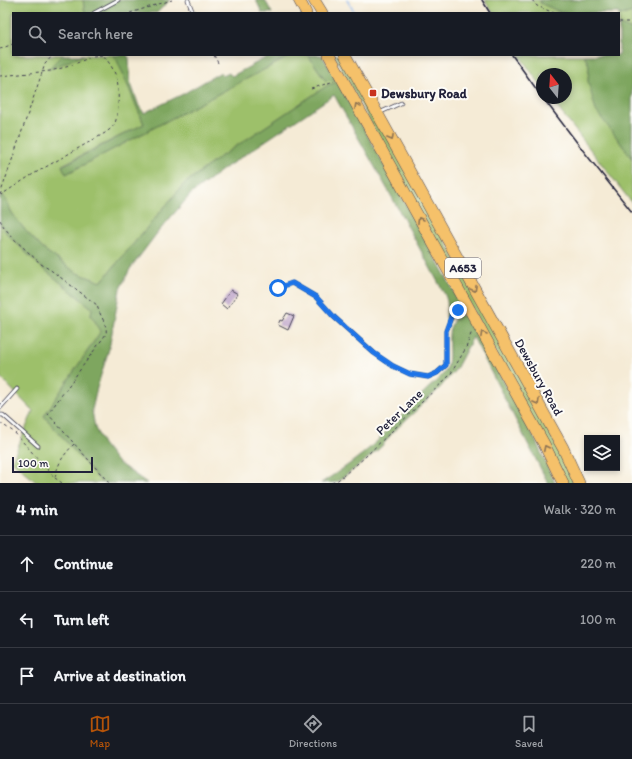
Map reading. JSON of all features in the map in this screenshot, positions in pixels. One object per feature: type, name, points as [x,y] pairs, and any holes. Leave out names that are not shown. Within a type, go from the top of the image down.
[{"type":"highway","points":[[299,0],[305,12]]},
{"type":"highway","points":[[314,0],[321,12]]},
{"type":"highway","name":"A653","points":[[330,56],[544,444],[562,483]]},
{"type":"highway","name":"Dewsbury Road","points":[[346,56],[562,448],[579,483]]},
{"type":"lane","points":[[96,12],[118,0]]},
{"type":"lane","points":[[188,0],[192,12]]},
{"type":"lane","points":[[377,114],[401,103]]},
{"type":"lane","points":[[278,288],[292,283],[316,297],[334,317],[374,353],[393,366],[410,374],[428,377],[437,373],[446,365],[446,331],[452,314],[466,304]]},
{"type":"lane","points":[[0,408],[17,389]]},
{"type":"lane","points":[[0,415],[3,415],[38,446]]},
{"type":"path","points":[[133,12],[172,0]]},
{"type":"path","points":[[532,0],[536,6],[551,12]]},
{"type":"path","points":[[620,22],[632,22]]},
{"type":"path","points":[[0,48],[12,44]]},
{"type":"path","points":[[0,195],[45,64],[53,56]]},
{"type":"path","points":[[0,76],[61,69],[93,56]]},
{"type":"path","points":[[0,195],[30,176],[105,134],[114,125],[118,116],[117,80],[109,63],[104,56]]},
{"type":"path","points":[[214,56],[219,65]]},
{"type":"path","points":[[311,89],[342,79]]},
{"type":"path","points":[[0,220],[13,238],[40,264],[52,271],[97,305],[99,313],[107,328],[106,334],[48,414],[109,483]]},
{"type":"path","name":"Peter Lane","points":[[332,483],[338,480],[364,458],[450,375],[466,348],[476,321]]},
{"type":"path","points":[[0,423],[14,432],[55,478],[62,483]]},
{"type":"path","points":[[55,478],[58,465],[63,456],[74,444]]},
{"type":"green space","points":[[0,0],[83,0],[85,12],[12,12],[12,56],[61,56],[48,69],[81,56],[114,56],[117,60],[144,124],[62,165],[66,174],[290,56],[309,56],[326,81],[336,79],[338,82],[328,85],[220,157],[184,184],[101,282],[77,273],[43,249],[25,230],[12,213],[4,197],[0,198]]},
{"type":"green space","points":[[83,0],[170,0],[158,12],[85,12]]},
{"type":"green space","points":[[256,0],[265,0],[271,12],[262,12]]},
{"type":"green space","points":[[485,0],[578,0],[541,3],[560,12],[492,12]]},
{"type":"green space","points":[[540,0],[632,0],[632,12],[620,15],[620,12],[560,12],[540,3]]},
{"type":"green space","points":[[632,12],[632,30],[620,25],[620,15]]},
{"type":"green space","points":[[620,25],[632,30],[632,159],[596,111],[588,81],[589,65],[584,56],[620,56]]},
{"type":"green space","points":[[61,56],[82,56],[47,70]]},
{"type":"green space","points":[[114,56],[128,56],[129,58],[130,81],[139,106],[144,113],[183,94],[221,72],[223,76],[229,73],[232,76],[269,56],[290,56],[66,174],[62,166],[144,124],[117,60]]},
{"type":"green space","points":[[309,56],[323,56],[336,79],[326,81]]},
{"type":"green space","points":[[335,56],[343,56],[532,398],[575,483],[567,483]]},
{"type":"green space","points":[[520,56],[584,56],[589,65],[588,81],[617,138],[632,159],[632,203],[555,104],[572,104],[572,68],[536,68],[536,79]]},
{"type":"green space","points":[[338,82],[460,304],[446,318],[447,304],[445,295],[334,95],[225,168],[191,194],[158,232],[130,269],[120,289],[109,349],[92,410],[95,428],[103,444],[117,462],[147,483],[102,483],[44,416],[101,331],[91,315],[92,308],[40,266],[7,234],[0,223],[0,198],[4,196],[12,213],[25,230],[43,249],[77,273],[101,282],[184,184],[220,157],[328,85]]},
{"type":"green space","points":[[0,223],[7,234],[40,266],[92,308],[91,315],[101,331],[44,416],[102,483],[37,483],[12,461],[33,411],[0,377]]},
{"type":"green space","points":[[459,315],[468,316],[533,435],[555,483],[548,483],[473,337],[456,369],[438,390],[393,432],[382,446],[337,482],[321,483],[369,449],[444,373],[449,356],[450,327]]},
{"type":"building","points":[[231,290],[238,294],[227,309],[221,304]]},
{"type":"building","points":[[287,313],[294,316],[288,330],[278,325],[280,320],[282,321]]},
{"type":"waterway","points":[[347,0],[354,12]]},
{"type":"railway","points":[[482,0],[489,12]]},
{"type":"railway","points":[[513,56],[536,89]]},
{"type":"railway","points":[[548,104],[632,212]]},
{"type":"place","name":"Dewsbury Road","points":[[373,93]]},
{"type":"route","points":[[278,288],[292,283],[316,297],[334,317],[374,353],[393,366],[410,374],[428,377],[437,373],[446,365],[446,331],[452,314],[458,310]]}]
